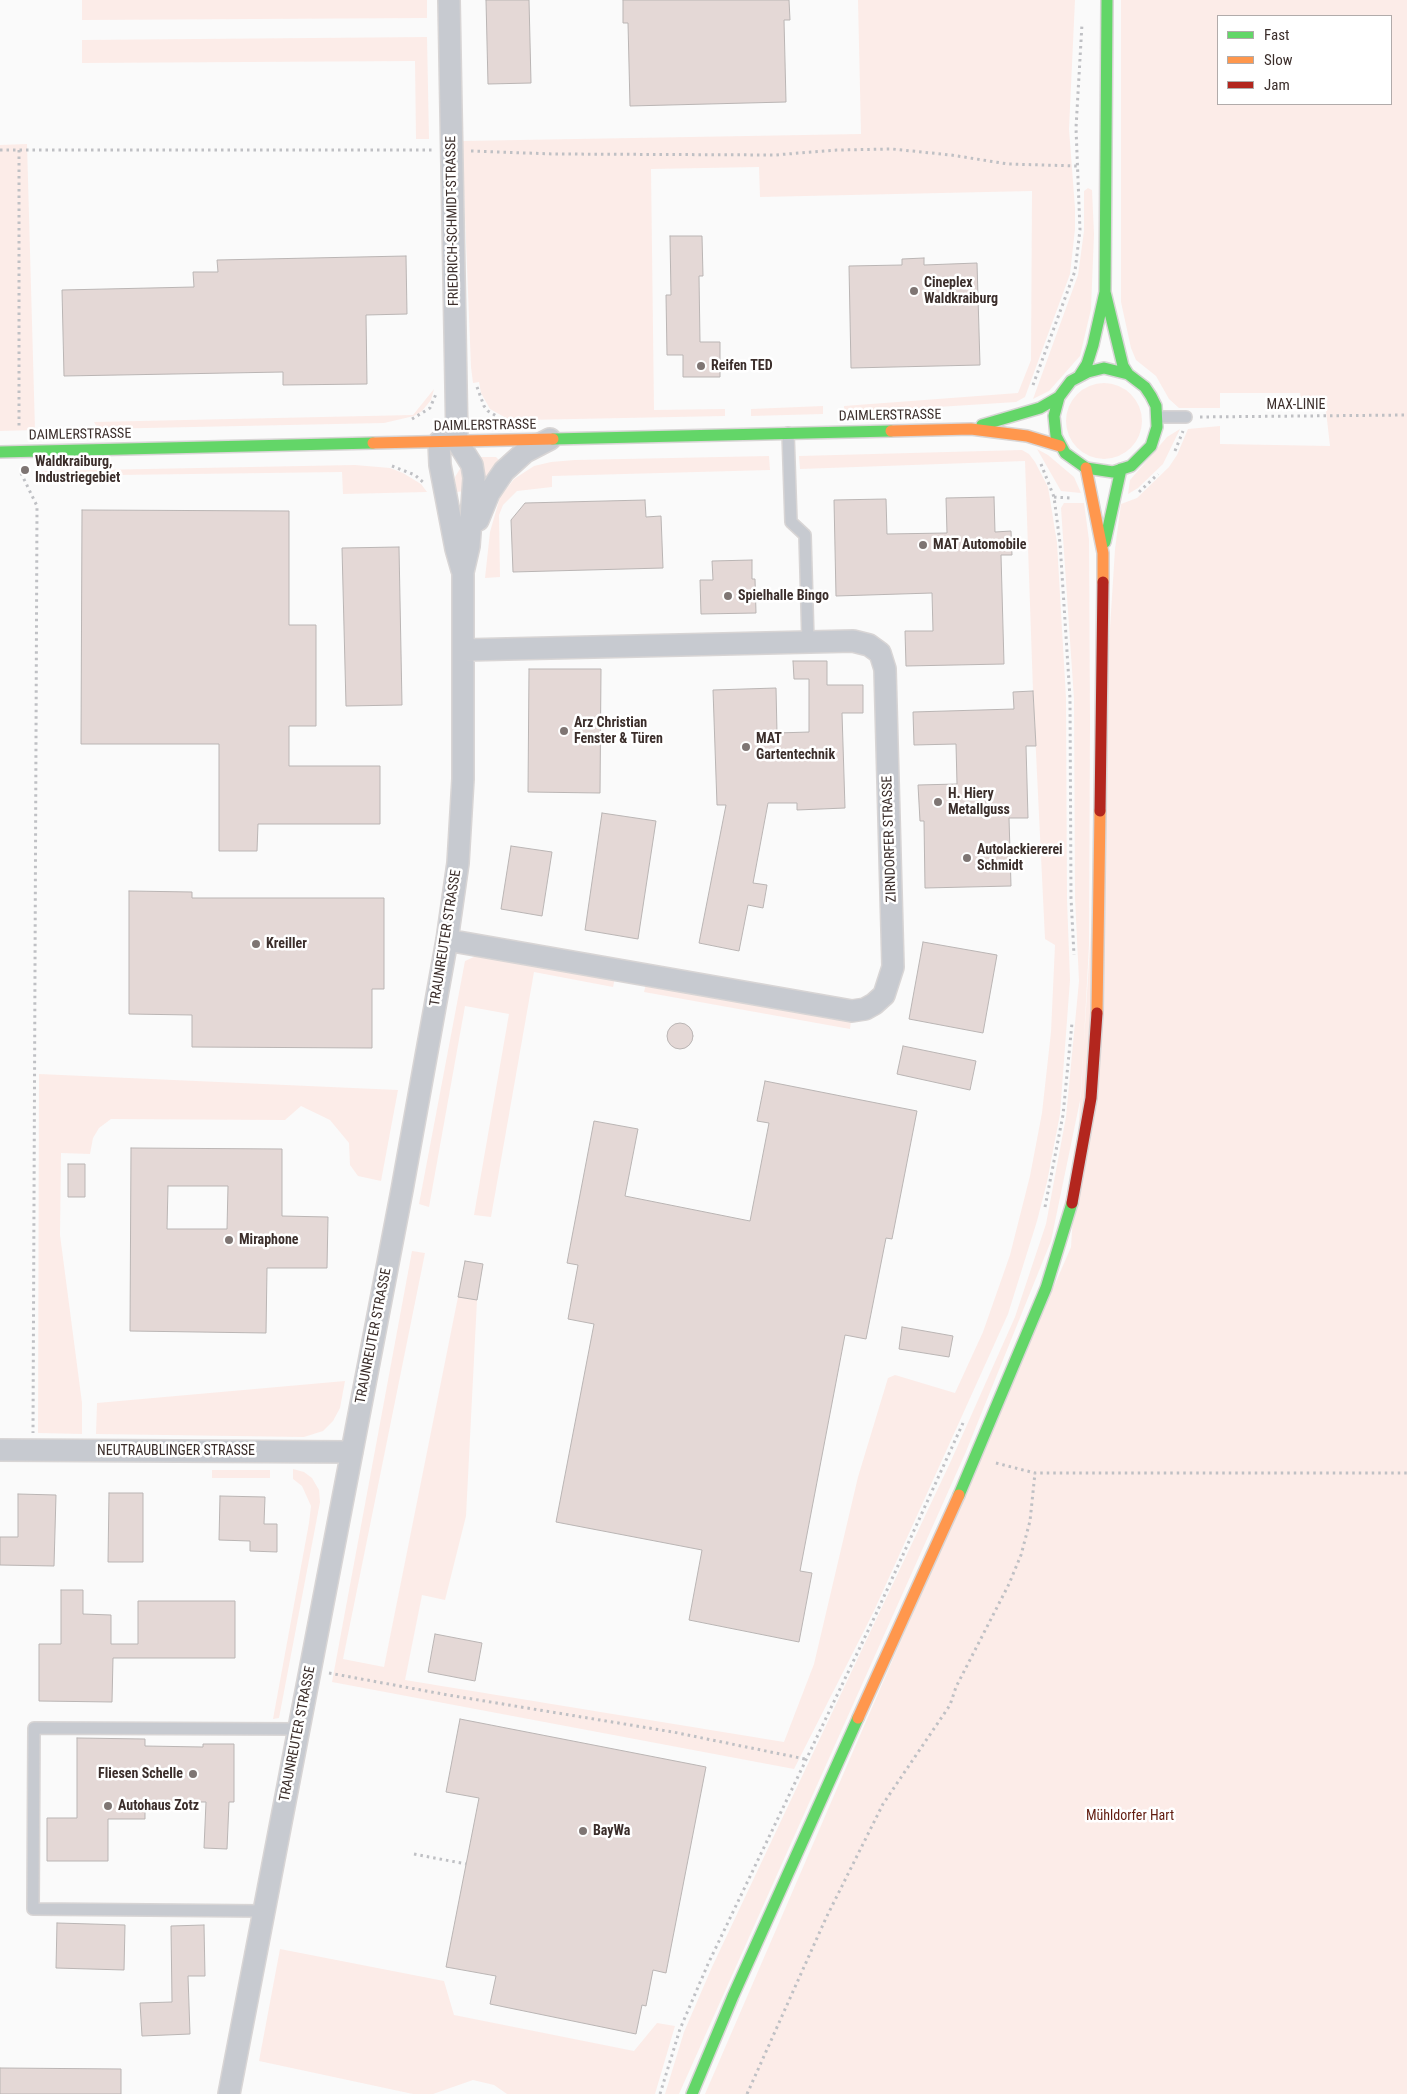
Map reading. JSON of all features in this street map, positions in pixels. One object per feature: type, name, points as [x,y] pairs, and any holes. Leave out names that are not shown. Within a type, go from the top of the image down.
[{"type":"main road","points":[[1080,375],[1104,368],[1128,374],[1145,387],[1156,406],[1158,417],[1151,446],[1139,460],[1121,469],[1104,472],[1086,468],[1071,459],[1060,446],[1054,426],[1054,416],[1059,397],[1064,388],[1080,375],[1087,364],[1105,292],[1108,0]]},
{"type":"main road","points":[[1105,292],[1121,360],[1128,374]]},
{"type":"main road","name":"DAIMLERSTRASSE","points":[[971,429],[1040,408],[1059,397]]},
{"type":"main road","name":"DAIMLERSTRASSE","points":[[0,452],[971,429],[1027,436],[1060,446]]},
{"type":"main road","points":[[1086,468],[1103,553]]},
{"type":"main road","points":[[692,2094],[733,1996],[976,1458],[1032,1325],[1061,1244],[1077,1184],[1091,1098],[1096,1036],[1099,944],[1103,553],[1121,469]]},
{"type":"street","name":"FRIEDRICH-SCHMIDT-STRASSE","points":[[448,0],[452,150],[448,442]]},
{"type":"street","name":"TRAUNREUTER STRASSE","points":[[463,572],[483,507],[496,482],[504,471],[526,452],[550,439]]},
{"type":"street","name":"TRAUNREUTER STRASSE","points":[[448,442],[472,465],[474,478],[470,546]]},
{"type":"street","name":"TRAUNREUTER STRASSE","points":[[229,2094],[352,1452],[447,940],[458,863],[463,779],[463,572],[456,548],[441,473],[448,442]]},
{"type":"street","name":"ZIRNDORFER STRASSE","points":[[447,940],[852,1011],[865,1010],[884,995],[894,967],[885,669],[880,653],[869,645],[853,641],[464,650]]},
{"type":"street","name":"NEUTRAUBLINGER STRASSE","points":[[0,1450],[352,1452]]},
{"type":"lane","points":[[1158,417],[1186,417]]},
{"type":"lane","points":[[788,433],[791,522],[805,535],[808,642]]},
{"type":"lane","points":[[264,1910],[33,1909],[34,1728],[299,1729]]},
{"type":"path","points":[[1027,412],[1028,399],[1075,271],[1080,230],[1076,128],[1083,14]]},
{"type":"path","points":[[0,150],[452,150],[554,154],[775,155],[892,148],[1008,164],[1077,166]]},
{"type":"path","points":[[18,150],[19,452],[20,469],[37,506],[33,1450]]},
{"type":"path","name":"MAX-LINIE","points":[[1186,417],[1407,415]]},
{"type":"path","points":[[1027,436],[1030,446],[1051,486],[1060,543],[1070,698],[1071,898],[1074,962]]},
{"type":"path","points":[[1043,1215],[1063,1115],[1072,1016]]},
{"type":"path","points":[[660,2094],[680,2029],[708,1964],[876,1614],[965,1419]]},
{"type":"path","points":[[976,1458],[1035,1473],[1407,1472]]},
{"type":"path","points":[[748,2094],[826,1918],[883,1804],[950,1705],[956,1686],[1009,1584],[1021,1555],[1030,1521],[1035,1473]]},
{"type":"path","points":[[310,1670],[673,1732],[805,1759]]},
{"type":"path","points":[[414,1854],[466,1864]]},
{"type":"green space","points":[[82,0],[427,0],[427,18],[82,20]]},
{"type":"green space","points":[[858,0],[1075,0],[1069,129],[1075,229],[1070,274],[1025,397],[1016,402],[844,413],[844,406],[1018,393],[1031,360],[1032,191],[760,197],[759,167],[651,169],[654,410],[725,409],[725,416],[524,420],[506,418],[490,409],[481,393],[479,382],[473,383],[471,367],[462,141],[861,134]]},
{"type":"green space","name":"Mühldorfer Hart","points":[[1121,0],[1407,0],[1407,2094],[705,2094],[1071,1247],[1115,549],[1121,504],[1137,498],[1169,467],[1177,455],[1188,429],[1220,426],[1220,444],[1330,446],[1326,411],[1304,411],[1300,393],[1220,393],[1220,408],[1179,408],[1169,399],[1156,376],[1136,360],[1131,348],[1121,302]]},
{"type":"green space","points":[[427,37],[429,139],[416,139],[415,61],[82,63],[82,40]]},
{"type":"green space","points":[[27,144],[35,430],[0,431],[0,145]]},
{"type":"green space","points":[[1088,188],[1092,190],[1094,234],[1091,309],[1080,356],[1049,391],[1033,399],[1078,275],[1084,231],[1084,191]]},
{"type":"green space","points":[[1104,383],[1118,386],[1131,394],[1139,407],[1142,421],[1139,435],[1131,448],[1118,456],[1104,459],[1090,456],[1077,448],[1069,435],[1066,421],[1069,407],[1077,394],[1090,386]]},
{"type":"green space","points":[[434,389],[431,400],[422,411],[414,416],[384,423],[98,429],[94,422],[413,415]]},
{"type":"green space","points":[[823,406],[823,414],[751,416],[751,409]]},
{"type":"green space","points":[[1180,429],[1163,464],[1138,488],[1128,494],[1130,480],[1167,437]]},
{"type":"green space","points":[[1037,449],[1048,455],[1074,477],[1081,493],[1061,491]]},
{"type":"green space","points":[[1022,450],[1029,454],[1035,462],[1048,487],[1057,543],[1066,698],[1067,899],[1070,980],[1060,1114],[1047,1182],[1037,1221],[1008,1314],[873,1613],[794,1769],[332,1682],[412,1251],[425,1253],[343,1659],[384,1667],[458,1297],[477,1300],[466,1516],[445,1600],[422,1595],[405,1680],[784,1742],[814,1664],[858,1477],[888,1378],[895,1375],[955,1393],[983,1332],[1010,1255],[1030,1176],[1042,1113],[1051,1032],[1055,945],[1045,939],[1033,691],[1025,461],[800,469],[799,456]]},
{"type":"green space","points":[[769,456],[770,470],[552,476],[552,487],[517,491],[503,505],[499,515],[500,577],[485,578],[490,532],[500,497],[514,479],[534,466],[575,460]]},
{"type":"green space","points":[[480,457],[496,457],[499,460],[484,480],[478,459]]},
{"type":"green space","points":[[355,465],[390,468],[403,473],[421,484],[427,492],[343,494],[342,472],[42,476],[42,471]]},
{"type":"green space","points":[[464,466],[467,491],[456,492],[455,477],[461,467]]},
{"type":"green space","points":[[1064,503],[1084,503],[1089,540],[1089,945],[1081,1096],[1051,1241],[965,1454],[679,2094],[665,2094],[684,2032],[712,1967],[950,1463],[1015,1317],[1046,1224],[1066,1117],[1079,981],[1075,898],[1074,699],[1061,508]]},
{"type":"green space","points":[[490,955],[615,978],[613,987],[534,972],[491,1217],[474,1215],[509,1014],[465,1006],[429,1207],[419,1204],[465,961],[476,956]]},
{"type":"green space","points":[[646,984],[851,1021],[850,1029],[644,992]]},
{"type":"green space","points":[[39,1074],[398,1090],[381,1181],[358,1176],[350,1165],[349,1143],[330,1120],[301,1106],[285,1120],[111,1119],[99,1128],[93,1138],[90,1154],[61,1153],[60,1235],[82,1403],[82,1434],[38,1433]]},
{"type":"green space","points":[[345,1381],[340,1408],[333,1421],[323,1431],[304,1437],[96,1434],[97,1403]]},
{"type":"green space","points":[[293,1469],[304,1472],[312,1478],[319,1490],[320,1502],[279,1718],[273,1719],[311,1506],[302,1486],[293,1479]]},
{"type":"green space","points":[[212,1470],[270,1470],[270,1478],[212,1478]]},
{"type":"green space","points":[[280,1949],[444,1981],[454,2015],[634,2051],[657,2023],[675,2026],[655,2094],[507,2094],[494,2085],[473,2080],[433,2094],[413,2094],[259,2061]]},
{"type":"building","points":[[486,0],[529,0],[531,83],[488,84]]},
{"type":"building","points":[[623,0],[789,0],[790,20],[784,20],[786,102],[630,106],[628,23],[623,23]]},
{"type":"building","points":[[670,236],[702,236],[703,276],[699,276],[700,342],[720,342],[720,377],[683,377],[683,355],[667,355],[666,295],[671,295]]},
{"type":"building","points":[[406,256],[407,314],[366,315],[367,384],[283,385],[283,372],[64,376],[62,290],[194,287],[193,272],[218,272],[217,260]]},
{"type":"building","name":"Cineplex Waldkraiburg","points":[[924,258],[924,265],[977,263],[980,365],[851,368],[849,266],[902,265],[902,259]]},
{"type":"building","name":"MAT Automobile","points":[[994,497],[995,532],[1011,531],[1012,555],[1001,555],[1004,664],[906,666],[905,631],[933,631],[932,593],[836,596],[834,500],[886,499],[887,534],[947,533],[946,498]]},
{"type":"building","points":[[645,500],[646,517],[661,516],[663,568],[513,572],[511,520],[525,503]]},
{"type":"building","points":[[82,510],[289,511],[289,625],[316,625],[316,726],[289,726],[289,766],[380,766],[380,824],[258,824],[257,851],[219,851],[219,744],[81,744]]},
{"type":"building","points":[[399,547],[402,705],[346,706],[342,548]]},
{"type":"building","name":"Spielhalle Bingo","points":[[752,560],[752,579],[755,579],[756,613],[701,614],[700,580],[713,580],[712,561]]},
{"type":"building","points":[[793,661],[827,661],[827,685],[863,685],[863,713],[842,713],[845,808],[797,810],[797,803],[768,803],[753,883],[767,885],[763,908],[748,905],[739,951],[699,943],[726,805],[717,805],[713,690],[776,688],[777,733],[809,732],[809,679],[794,679]]},
{"type":"building","name":"Arz Christian Fenster & Türen","points":[[529,669],[601,669],[600,793],[528,792]]},
{"type":"building","points":[[1033,691],[1036,746],[1026,746],[1028,818],[1009,818],[1011,886],[925,888],[924,821],[920,821],[918,785],[957,784],[956,744],[914,745],[913,712],[1014,709],[1013,692]]},
{"type":"building","points":[[602,813],[656,821],[638,939],[585,930]]},
{"type":"building","points":[[511,846],[552,852],[542,916],[501,909]]},
{"type":"building","name":"Kreiller","points":[[129,891],[192,892],[192,898],[384,898],[384,989],[372,989],[372,1048],[192,1047],[192,1015],[129,1014]]},
{"type":"building","points":[[923,942],[997,955],[983,1033],[909,1019]]},
{"type":"building","points":[[680,1023],[689,1027],[693,1036],[689,1045],[680,1049],[671,1045],[667,1036],[671,1027]]},
{"type":"building","points":[[903,1046],[976,1061],[970,1090],[897,1074]]},
{"type":"building","points":[[765,1081],[917,1111],[892,1239],[886,1238],[866,1339],[845,1335],[800,1571],[812,1573],[799,1642],[689,1620],[702,1550],[556,1522],[594,1324],[568,1319],[578,1265],[567,1263],[594,1121],[638,1129],[625,1196],[750,1221],[769,1123],[757,1121]]},
{"type":"building","name":"Miraphone","points":[[131,1148],[282,1149],[282,1216],[328,1217],[327,1268],[267,1268],[266,1333],[130,1331]],"holes":[[[168,1186],[228,1186],[227,1229],[167,1229]]]},
{"type":"building","points":[[68,1164],[85,1164],[85,1197],[68,1197]]},
{"type":"building","points":[[465,1261],[483,1264],[477,1300],[458,1297]]},
{"type":"building","points":[[902,1327],[953,1336],[949,1357],[899,1349]]},
{"type":"building","points":[[109,1493],[143,1493],[143,1562],[108,1562]]},
{"type":"building","points":[[18,1494],[56,1495],[54,1566],[0,1565],[0,1537],[18,1537]]},
{"type":"building","points":[[220,1496],[265,1497],[264,1524],[277,1524],[277,1552],[250,1551],[250,1541],[219,1540]]},
{"type":"building","points":[[61,1590],[83,1590],[83,1614],[111,1615],[111,1644],[138,1644],[138,1601],[235,1601],[235,1658],[113,1658],[112,1702],[39,1701],[39,1644],[61,1644]]},
{"type":"building","points":[[435,1634],[482,1643],[475,1681],[428,1672]]},
{"type":"building","name":"BayWa","points":[[460,1719],[706,1767],[666,1973],[653,1970],[646,2006],[642,2005],[636,2034],[490,2004],[496,1976],[446,1967],[479,1798],[446,1792]]},
{"type":"building","points":[[77,1738],[145,1739],[145,1746],[203,1747],[203,1744],[234,1744],[234,1802],[229,1802],[227,1849],[204,1848],[206,1802],[145,1802],[145,1819],[108,1819],[108,1861],[47,1861],[47,1818],[77,1818]]},
{"type":"building","points":[[57,1923],[125,1925],[124,1970],[56,1968]]},
{"type":"building","points":[[204,1925],[205,1976],[188,1976],[190,2034],[142,2036],[140,2003],[172,2002],[171,1926]]},
{"type":"building","points":[[0,2068],[121,2069],[121,2094],[0,2094]]},
{"type":"traffic: fast","points":[[1080,375],[1087,364],[1093,345],[1105,292],[1107,0]]},
{"type":"traffic: fast","points":[[1105,292],[1123,366],[1128,374],[1145,387],[1151,396],[1156,406],[1157,427],[1151,446],[1131,466],[1113,472],[1086,468],[1065,453],[1056,436],[1054,416],[1059,397],[1071,381],[1088,372],[1104,368],[1128,374]]},
{"type":"traffic: fast","points":[[982,425],[1040,408],[1059,397]]},
{"type":"traffic: fast","points":[[553,439],[891,431]]},
{"type":"traffic: fast","points":[[0,452],[373,443]]},
{"type":"traffic: fast","points":[[1105,542],[1121,469]]},
{"type":"traffic: fast","points":[[959,1495],[1046,1288],[1072,1203]]},
{"type":"traffic: fast","points":[[692,2094],[733,1996],[858,1718]]},
{"type":"traffic: slow","points":[[891,431],[971,429],[1027,436],[1060,446]]},
{"type":"traffic: slow","points":[[373,443],[553,439]]},
{"type":"traffic: slow","points":[[1086,468],[1103,553],[1103,582]]},
{"type":"traffic: slow","points":[[1097,1013],[1100,811]]},
{"type":"traffic: slow","points":[[858,1718],[959,1495]]},
{"type":"traffic: jam","points":[[1100,811],[1103,582]]},
{"type":"traffic: jam","points":[[1072,1203],[1091,1098],[1097,1013]]},
{"type":"place","name":"Cineplex Waldkraiburg","points":[[914,291]]},
{"type":"place","name":"Reifen TED","points":[[701,366]]},
{"type":"place","name":"Waldkraiburg, Industriegebiet","points":[[25,470]]},
{"type":"place","name":"MAT Automobile","points":[[923,545]]},
{"type":"place","name":"Spielhalle Bingo","points":[[728,596]]},
{"type":"place","name":"Arz Christian Fenster & Türen","points":[[564,731]]},
{"type":"place","name":"MAT Gartentechnik","points":[[746,747]]},
{"type":"place","name":"H. Hiery Metallguss","points":[[938,802]]},
{"type":"place","name":"Autolackiererei Schmidt","points":[[967,858]]},
{"type":"place","name":"Kreiller","points":[[256,944]]},
{"type":"place","name":"Miraphone","points":[[229,1240]]},
{"type":"place","name":"Fliesen Schelle","points":[[193,1774]]},
{"type":"place","name":"Autohaus Zotz","points":[[108,1806]]},
{"type":"place","name":"BayWa","points":[[583,1831]]}]
